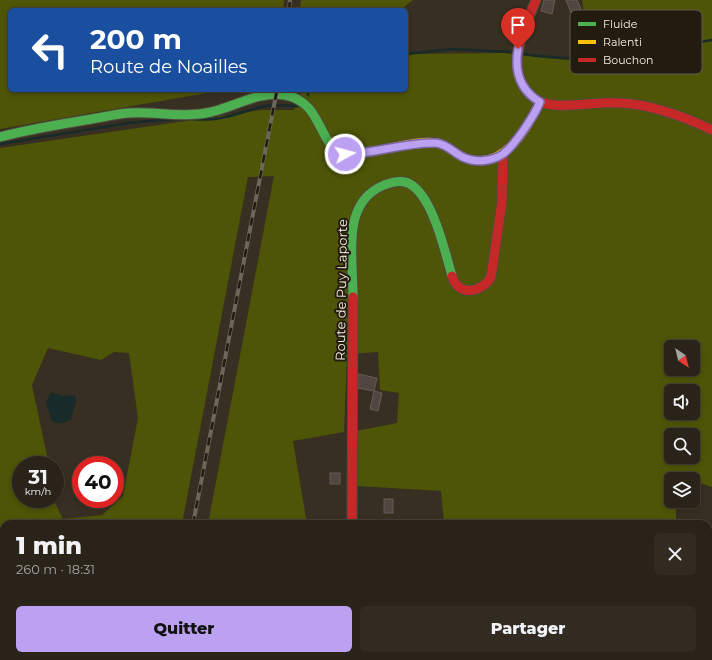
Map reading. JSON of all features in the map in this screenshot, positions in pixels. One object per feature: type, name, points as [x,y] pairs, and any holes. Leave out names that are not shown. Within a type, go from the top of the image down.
[{"type":"street","points":[[536,0],[518,49],[516,66],[521,85],[528,94],[540,102],[558,105],[610,102],[634,104],[677,115],[712,130]]},
{"type":"street","points":[[0,137],[40,127],[128,113],[206,113],[266,94],[276,94],[296,98],[310,107],[314,111],[330,143],[339,152],[345,154],[402,145],[436,143],[451,149],[464,158],[477,161],[491,159],[503,154],[513,144],[540,102]]},
{"type":"street","name":"Route de Puy Laporte","points":[[352,520],[353,226],[357,210],[362,200],[374,189],[396,182],[403,182],[415,187],[427,201],[454,282],[459,288],[467,291],[478,291],[487,284],[492,276],[499,225],[504,164],[503,154]]},
{"type":"green space","points":[[0,0],[284,0],[283,8],[8,8],[8,92],[213,92],[0,129]]},
{"type":"green space","points":[[301,0],[413,0],[403,8],[300,8]]},
{"type":"green space","points":[[582,0],[712,0],[712,487],[700,483],[700,472],[664,472],[664,508],[676,508],[676,520],[444,520],[441,491],[357,486],[356,431],[397,423],[399,393],[380,390],[378,352],[347,354],[344,432],[293,441],[306,520],[209,520],[274,176],[248,177],[183,520],[0,520],[0,148],[261,110],[294,110],[301,92],[408,92],[408,54],[504,53],[570,60],[570,74],[702,74],[702,10],[584,10]],"holes":[[[48,348],[101,360],[114,352],[129,353],[138,418],[124,491],[124,508],[110,508],[102,515],[63,519],[58,508],[12,508],[12,456],[47,456],[32,385]]]},
{"type":"shaded area","points":[[51,392],[63,396],[75,395],[76,401],[71,419],[61,423],[56,423],[51,420],[46,402]]},
{"type":"building","points":[[544,0],[555,0],[552,14],[541,11]]},
{"type":"building","points":[[566,0],[577,0],[581,9],[570,10]]},
{"type":"building","points":[[358,374],[377,378],[374,391],[358,388]]},
{"type":"building","points":[[374,391],[382,393],[378,411],[370,409]]},
{"type":"building","points":[[330,473],[340,473],[340,484],[330,484]]},
{"type":"building","points":[[384,499],[393,499],[393,513],[384,513]]},
{"type":"waterway","points":[[702,42],[712,40]]},
{"type":"waterway","points":[[408,54],[452,49],[510,52]]},
{"type":"waterway","points":[[523,54],[570,58]]},
{"type":"waterway","points":[[192,119],[203,120],[221,118],[268,105],[298,106]]},
{"type":"waterway","points":[[0,144],[128,123],[173,119]]},
{"type":"railway","points":[[289,8],[290,0]]},
{"type":"railway","points":[[194,520],[277,92]]},
{"type":"traffic: fast","points":[[0,137],[124,113],[186,115],[206,113],[226,108],[255,97],[275,94],[298,99],[307,106],[314,115],[329,143],[336,150],[345,154],[375,151]]},
{"type":"traffic: fast","points":[[353,297],[352,236],[355,218],[359,207],[369,194],[384,185],[394,182],[407,182],[418,191],[425,200],[432,212],[442,240],[452,276]]},
{"type":"traffic: slow","points":[[375,151],[415,143],[430,142],[442,144],[460,156],[468,159],[481,161],[493,159],[513,145],[535,113],[540,102]]},
{"type":"traffic: jam","points":[[536,0],[523,32],[518,54],[519,76],[524,87],[533,97],[541,102],[554,105],[613,103],[645,106],[679,116],[712,130]]},
{"type":"traffic: jam","points":[[452,276],[455,283],[465,290],[482,287],[491,277],[502,202],[503,154]]},
{"type":"traffic: jam","points":[[352,520],[353,297]]},
{"type":"route","points":[[345,154],[402,145],[436,143],[444,145],[464,158],[477,161],[491,159],[503,154],[513,144],[538,108],[540,102],[528,94],[521,85],[516,66],[518,49]]}]
